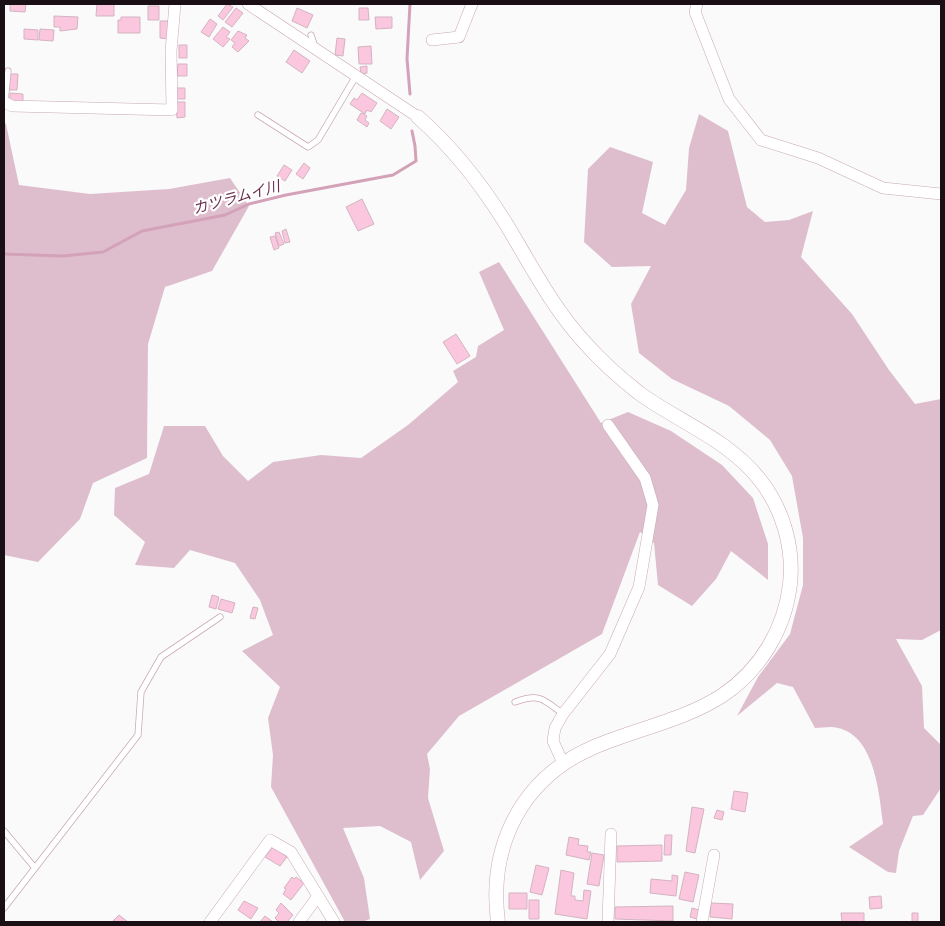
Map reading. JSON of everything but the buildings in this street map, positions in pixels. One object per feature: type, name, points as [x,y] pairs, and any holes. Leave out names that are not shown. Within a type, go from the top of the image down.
[{"type":"street","points":[[4,102],[12,106],[172,110],[171,51],[175,4]]},
{"type":"street","points":[[248,4],[418,117],[462,161],[501,217],[561,312],[583,341],[602,362],[640,393],[724,446],[744,462],[761,481],[785,526],[791,574],[784,612],[773,640],[742,680],[722,696],[690,711],[594,747],[563,763],[526,798],[513,820],[501,850],[497,882],[498,922]]},
{"type":"street","points":[[432,40],[458,37],[472,4]]},
{"type":"street","points":[[697,4],[695,12],[729,99],[761,140],[818,158],[883,188],[941,194]]},
{"type":"street","points":[[563,763],[553,741],[555,728],[563,714],[610,654],[640,587],[653,505],[645,478],[608,425]]},
{"type":"street","points":[[608,922],[611,834]]},
{"type":"street","points":[[210,922],[270,840],[292,852],[334,922]]},
{"type":"street","points":[[702,922],[714,855]]},
{"type":"street","points":[[299,922],[318,896]]},
{"type":"lane","points":[[311,35],[316,49]]},
{"type":"lane","points":[[4,102],[8,71]]},
{"type":"lane","points":[[258,115],[308,147],[318,140],[356,76]]},
{"type":"lane","points":[[4,908],[138,735],[141,692],[161,657],[220,617]]},
{"type":"lane","points":[[515,702],[531,696],[544,700],[563,714]]},
{"type":"lane","points":[[4,831],[35,868]]},
{"type":"shaded area","points":[[699,114],[728,131],[747,207],[765,222],[789,220],[813,211],[801,257],[852,314],[889,370],[915,404],[941,399],[941,630],[922,640],[896,639],[922,686],[924,728],[941,745],[941,788],[923,815],[913,816],[899,851],[896,873],[888,872],[849,847],[883,824],[873,768],[860,742],[850,733],[838,728],[815,728],[793,687],[777,683],[737,716],[758,677],[790,634],[803,585],[803,538],[792,476],[770,440],[729,406],[672,379],[639,353],[631,304],[651,266],[612,267],[584,242],[588,169],[610,147],[653,162],[642,213],[665,225],[686,190],[689,148]]},
{"type":"shaded area","points":[[4,122],[19,185],[90,194],[169,189],[230,178],[249,206],[212,271],[165,287],[148,344],[147,458],[93,483],[80,519],[38,562],[4,555]]},
{"type":"shaded area","points":[[499,262],[601,423],[628,412],[671,431],[722,465],[753,498],[768,544],[768,580],[731,551],[716,579],[692,606],[658,585],[654,543],[640,532],[602,634],[459,716],[427,754],[430,769],[428,798],[444,851],[420,880],[411,842],[380,826],[343,828],[364,878],[370,919],[362,922],[345,922],[271,787],[273,755],[268,718],[280,687],[242,651],[273,635],[260,600],[235,563],[190,550],[174,568],[135,565],[145,542],[114,515],[115,488],[149,474],[164,426],[205,426],[223,456],[248,481],[273,462],[321,455],[361,458],[408,425],[458,382],[453,371],[476,357],[478,346],[504,330],[479,272]]},
{"type":"waterway","name":"カツラムイ川","points":[[410,4],[407,59],[410,94]]},
{"type":"waterway","name":"カツラムイ川","points":[[4,254],[63,256],[103,252],[142,231],[225,215],[249,204],[286,195],[393,175],[416,161],[412,131]]}]
